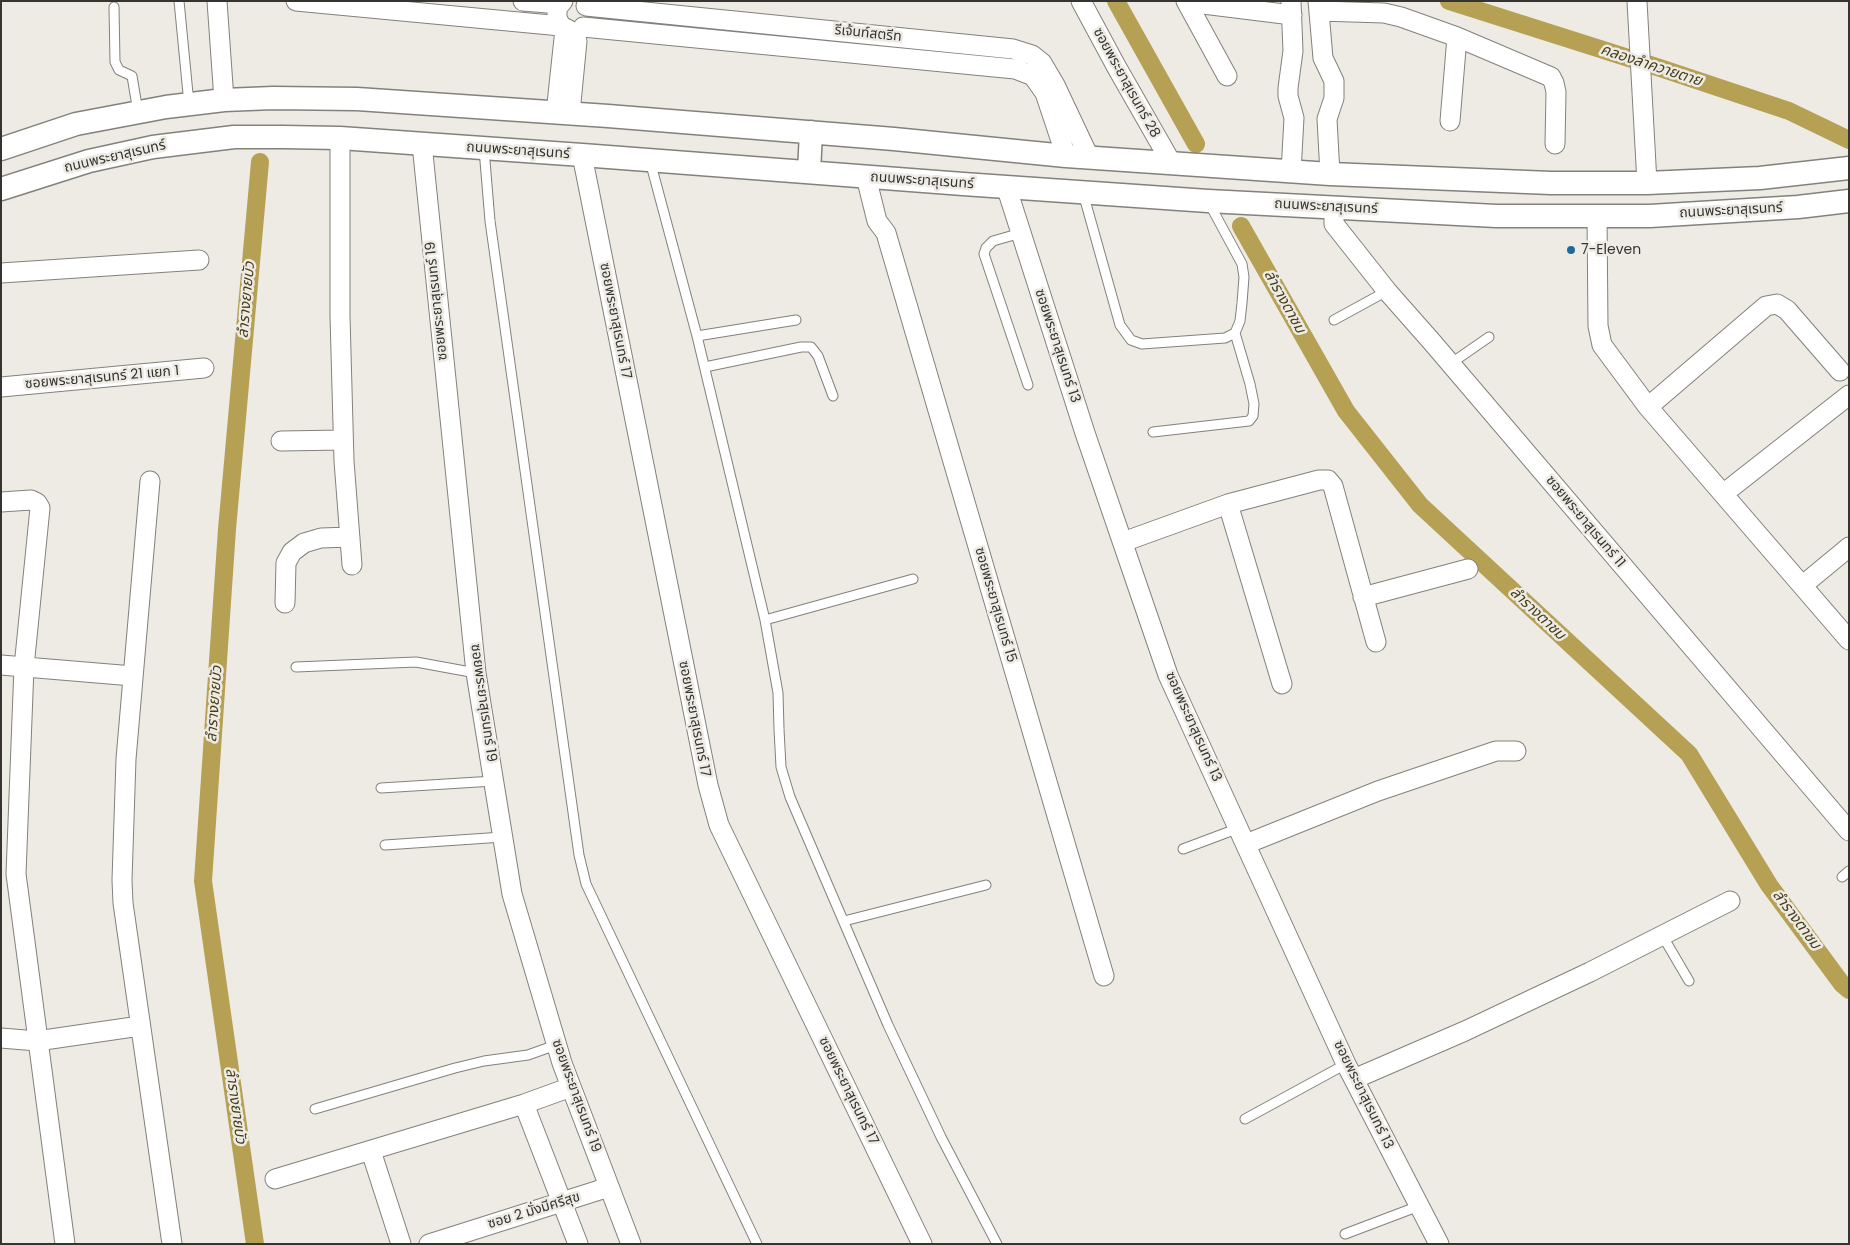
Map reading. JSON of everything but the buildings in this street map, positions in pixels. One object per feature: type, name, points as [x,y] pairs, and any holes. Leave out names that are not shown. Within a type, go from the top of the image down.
[{"type":"street","points":[[217,1],[224,100]]},
{"type":"street","name":"รีเจ้นท์สตรีท","points":[[296,1],[1015,69],[1033,76],[1045,93],[1066,156]]},
{"type":"street","name":"รีเจ้นท์สตรีท","points":[[523,1],[561,3],[558,8],[557,18],[572,28]]},
{"type":"street","name":"ซอยพระยาสุเรนทร์ 28","points":[[1081,1],[1172,164]]},
{"type":"street","points":[[1637,1],[1648,183]]},
{"type":"street","points":[[1187,2],[1292,8],[1293,50],[1288,96],[1294,118],[1292,172]]},
{"type":"street","points":[[1187,2],[1227,76]]},
{"type":"street","name":"รีเจ้นท์สตรีท","points":[[563,113],[572,28],[589,14],[584,3]]},
{"type":"street","name":"รีเจ้นท์สตรีท","points":[[584,3],[993,47],[1032,55],[1042,63],[1055,85],[1089,157]]},
{"type":"street","points":[[1330,174],[1327,119],[1334,98],[1334,81],[1323,58],[1319,6],[1384,13],[1457,37],[1551,77],[1556,92],[1555,144]]},
{"type":"street","points":[[1450,120],[1457,37]]},
{"type":"street","points":[[1,149],[76,124],[138,112],[224,100],[273,98],[357,99],[563,113],[811,132],[1172,164],[1292,172],[1551,184],[1648,183],[1760,178],[1847,168]]},
{"type":"street","points":[[1294,118],[1327,119]]},
{"type":"street","points":[[809,172],[811,132]]},
{"type":"street","name":"ถนนพระยาสุเรนทร์","points":[[1,189],[89,161],[153,147],[234,137],[340,138],[1083,193],[1496,216],[1650,216],[1798,207],[1849,201]]},
{"type":"street","points":[[340,138],[340,316],[343,440],[352,566]]},
{"type":"street","name":"ซอยพระยาสุเรนทร์ 19","points":[[422,144],[476,674],[512,894],[556,1045],[630,1244]]},
{"type":"street","name":"ซอยพระยาสุเรนทร์ 17","points":[[582,155],[708,785],[719,825],[922,1244]]},
{"type":"street","name":"ซอยพระยาสุเรนทร์ 15","points":[[873,177],[889,217],[886,233],[1104,976]]},
{"type":"street","name":"ซอยพระยาสุเรนทร์ 13","points":[[1006,186],[1168,675],[1350,1072],[1439,1244]]},
{"type":"street","name":"ซอยพระยาสุเรนทร์ 11","points":[[1334,208],[1334,224],[1387,291],[1849,831]]},
{"type":"street","points":[[1597,216],[1598,326],[1602,345],[1648,407],[1849,640]]},
{"type":"street","points":[[1,273],[199,260]]},
{"type":"street","points":[[1648,407],[1766,306],[1776,304],[1787,310],[1840,371]]},
{"type":"street","name":"ซอยพระยาสุเรนทร์ 21 แยก 1","points":[[1,387],[204,368]]},
{"type":"street","points":[[1723,494],[1849,395]]},
{"type":"street","points":[[281,441],[343,440]]},
{"type":"street","points":[[1123,542],[1228,504],[1319,480],[1328,480],[1333,486],[1376,642]]},
{"type":"street","points":[[150,481],[126,760],[122,880],[123,902],[140,1026],[172,1244]]},
{"type":"street","points":[[1,502],[31,500],[37,503],[40,508],[24,666],[16,874],[37,1041],[66,1244]]},
{"type":"street","points":[[1228,504],[1282,684]]},
{"type":"street","points":[[285,603],[286,563],[292,552],[304,543],[321,538],[350,537]]},
{"type":"street","points":[[1803,585],[1849,547]]},
{"type":"street","points":[[1364,597],[1468,568]]},
{"type":"street","points":[[1,665],[132,676]]},
{"type":"street","points":[[1242,836],[1496,751],[1516,751]]},
{"type":"street","points":[[1350,1072],[1465,1031],[1590,972],[1730,901]]},
{"type":"street","points":[[1,1038],[37,1041],[140,1026]]},
{"type":"street","points":[[275,1179],[524,1104],[571,1087]]},
{"type":"street","points":[[524,1104],[578,1244]]},
{"type":"street","points":[[371,1151],[401,1244]]},
{"type":"street","name":"ซอย 2 มั่งมีศรีสุข","points":[[429,1244],[609,1188]]},
{"type":"lane","points":[[179,1],[189,104]]},
{"type":"lane","points":[[114,7],[115,62],[119,70],[132,76],[138,112]]},
{"type":"lane","points":[[484,149],[490,221],[579,855],[586,884],[757,1244]]},
{"type":"lane","points":[[650,161],[705,367],[765,620],[778,692],[781,767],[790,797],[896,1042],[941,1137],[997,1244]]},
{"type":"lane","points":[[1083,193],[1120,325],[1131,340],[1153,345],[1225,338],[1234,333],[1240,321],[1244,278],[1242,264],[1208,201]]},
{"type":"lane","points":[[1021,233],[993,241],[986,248],[984,254],[1028,385]]},
{"type":"lane","points":[[1334,320],[1387,291]]},
{"type":"lane","points":[[697,336],[796,320]]},
{"type":"lane","points":[[1153,432],[1249,421],[1254,416],[1250,384],[1234,333]]},
{"type":"lane","points":[[1450,364],[1489,337]]},
{"type":"lane","points":[[705,367],[801,347],[811,347],[818,356],[833,396]]},
{"type":"lane","points":[[765,620],[912,579]]},
{"type":"lane","points":[[296,667],[416,662],[476,674]]},
{"type":"lane","points":[[381,788],[494,781]]},
{"type":"lane","points":[[1183,849],[1242,836]]},
{"type":"lane","points":[[384,845],[503,837]]},
{"type":"lane","points":[[844,921],[986,885]]},
{"type":"lane","points":[[1662,935],[1689,981]]},
{"type":"lane","points":[[315,1109],[455,1068],[484,1061],[528,1055],[556,1045]]},
{"type":"lane","points":[[1245,1119],[1350,1072]]},
{"type":"lane","points":[[1345,1234],[1418,1206]]},
{"type":"waterway","name":"ลำรางตาชม","points":[[1116,1],[1196,144]]},
{"type":"waterway","name":"คลองลำควายตาย","points":[[1449,1],[1789,111],[1849,140]]},
{"type":"waterway","name":"ลำรางยายบัว","points":[[255,1244],[203,881],[227,529],[260,162]]},
{"type":"waterway","name":"ลำรางตาชม","points":[[1241,226],[1346,411],[1420,505],[1689,754],[1769,885],[1842,984],[1849,990]]},
{"type":"place","name":"7-Eleven","points":[[1571,250]]}]
